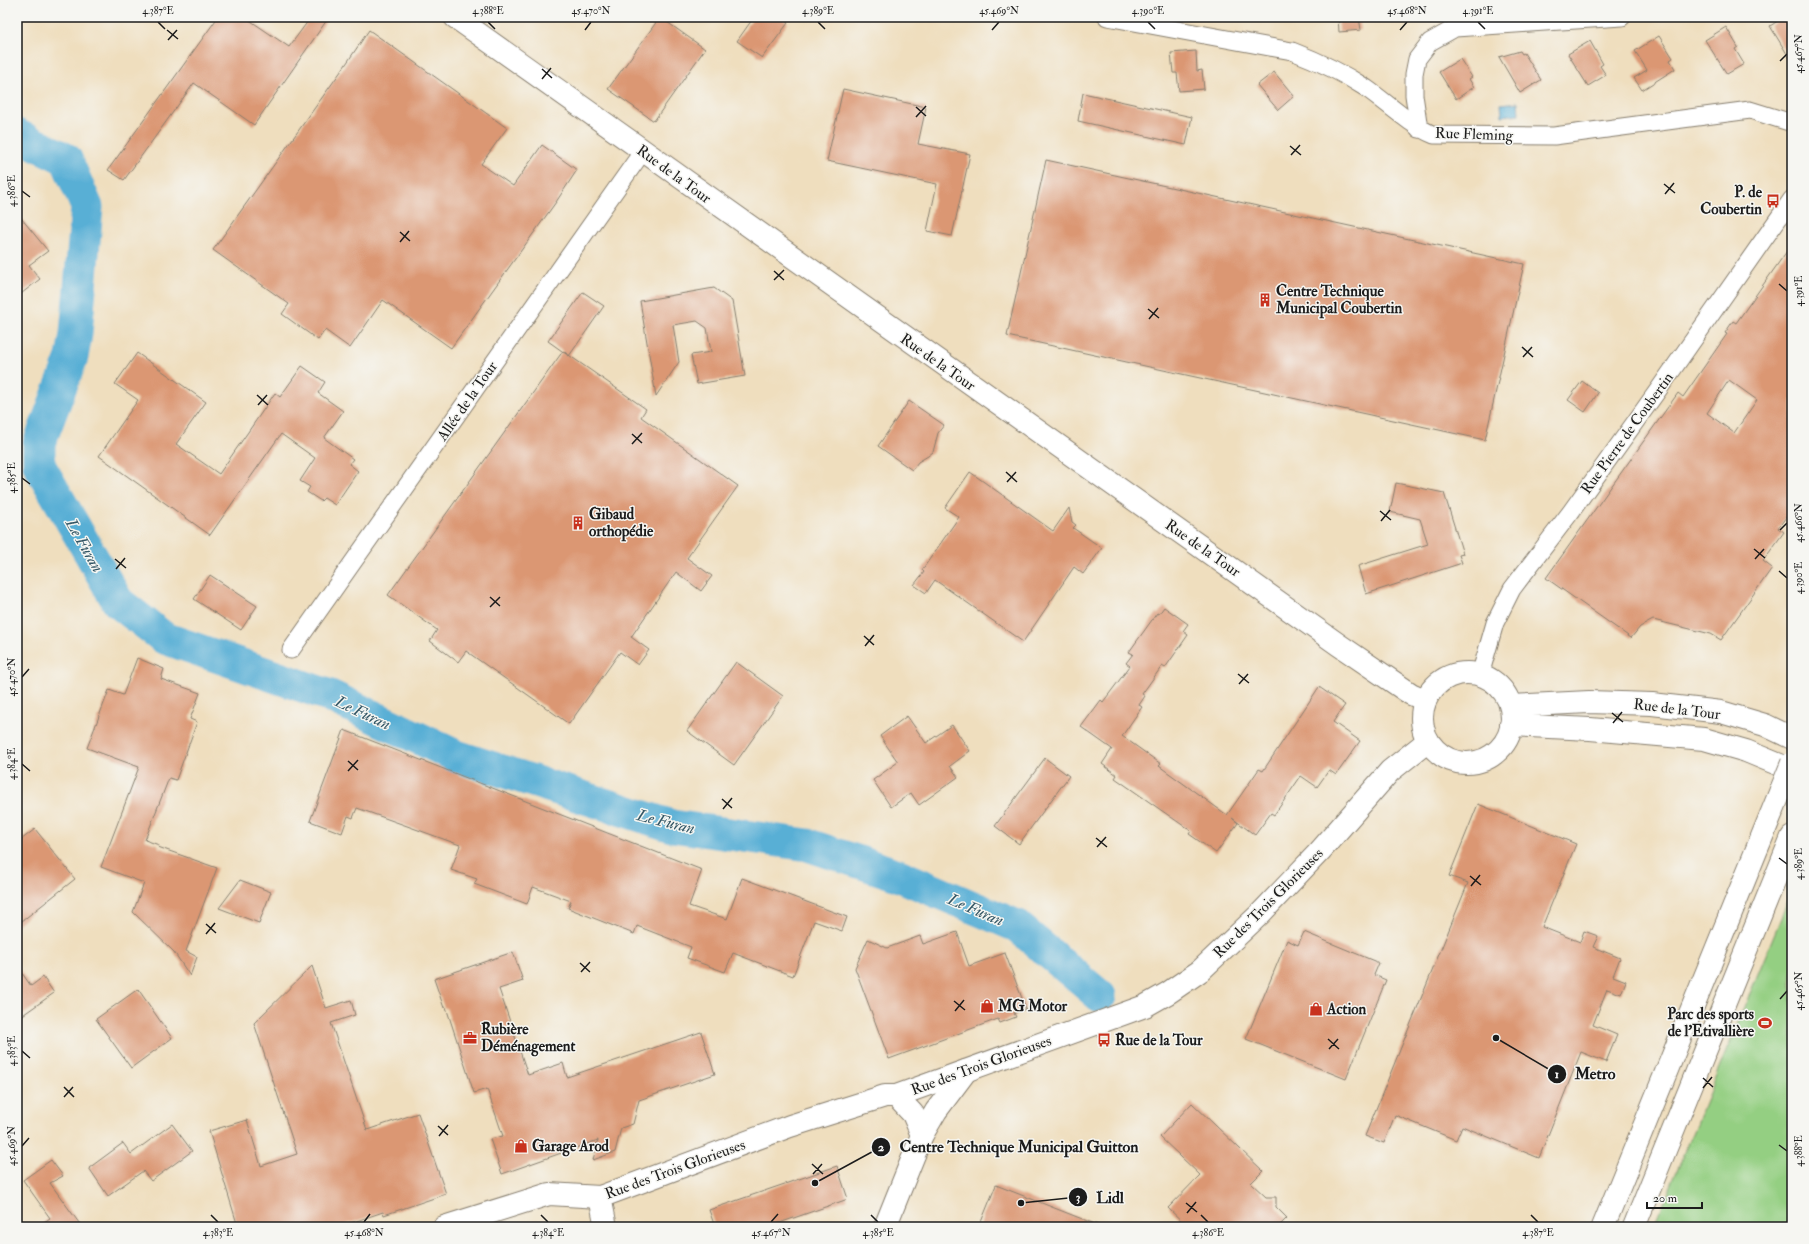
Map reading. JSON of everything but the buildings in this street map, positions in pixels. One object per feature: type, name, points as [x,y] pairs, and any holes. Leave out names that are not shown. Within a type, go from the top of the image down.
[{"type":"main road","name":"Rue de la Tour","points":[[455,17],[1345,649],[1411,694],[1425,700]]},
{"type":"main road","points":[[1467,673],[1480,675],[1493,681],[1503,691],[1511,715],[1503,743],[1494,753],[1482,760],[1468,762],[1457,761],[1445,757],[1428,741],[1423,728],[1422,714],[1425,700],[1432,689],[1442,680],[1467,673]]},
{"type":"main road","name":"Rue de la Tour","points":[[1511,715],[1589,702],[1652,704],[1721,712],[1765,725],[1792,738]]},
{"type":"main road","name":"Rue de la Tour","points":[[1511,715],[1590,729],[1704,739],[1746,751],[1792,770]]},
{"type":"main road","name":"Rue des Trois Glorieuses","points":[[444,1227],[549,1194],[600,1197],[790,1126],[885,1096],[896,1096],[1145,1006],[1168,993],[1200,971],[1261,913],[1320,851],[1390,771],[1428,741]]},
{"type":"main road","points":[[1603,1227],[1792,763]]},
{"type":"main road","points":[[1634,1227],[1792,837]]},
{"type":"main road","points":[[885,1227],[922,1135],[936,1111],[966,1070]]},
{"type":"main road","points":[[896,1096],[913,1114],[922,1135]]},
{"type":"main road","points":[[600,1197],[606,1227]]},
{"type":"street","name":"Rue Fleming","points":[[1107,17],[1292,51],[1319,61],[1366,88],[1419,129],[1434,135],[1554,136],[1750,110],[1792,123]]},
{"type":"street","points":[[1419,129],[1414,95],[1416,59],[1430,42],[1455,28],[1622,17]]},
{"type":"street","name":"Allée de la Tour","points":[[291,650],[643,151]]},
{"type":"street","name":"Rue Pierre de Coubertin","points":[[1480,675],[1495,623],[1512,590],[1657,393],[1792,199]]},
{"type":"green space","name":"Parc des sports de l'Etivallière","points":[[1792,891],[1792,1227],[1654,1227]]},
{"type":"water","points":[[1518,102],[1519,114],[1502,116],[1501,104]]},
{"type":"waterway","name":"Le Furan","points":[[17,135],[66,159],[87,207],[76,334],[72,357],[39,444],[39,465],[118,602],[164,638],[328,695],[456,756],[672,826],[808,845],[898,875],[1017,926],[1100,996]]},
{"type":"place","name":"P. de Coubertin","points":[[1773,201]]},
{"type":"place","name":"Centre Technique Municipal Coubertin","points":[[1265,300]]},
{"type":"place","name":"Gibaud orthopédie","points":[[578,523]]},
{"type":"place","name":"MG Motor","points":[[987,1006]]},
{"type":"place","name":"Action","points":[[1316,1009]]},
{"type":"place","name":"Parc des sports de l'Etivallière","points":[[1765,1023]]},
{"type":"place","name":"Rubière Déménagement","points":[[470,1038]]},
{"type":"place","name":"Metro","points":[[1496,1038]]},
{"type":"place","name":"Rue de la Tour","points":[[1104,1040]]},
{"type":"place","name":"Garage Arod","points":[[521,1146]]},
{"type":"place","name":"Centre Technique Municipal Guitton","points":[[815,1183]]},
{"type":"place","name":"Lidl","points":[[1021,1203]]}]
